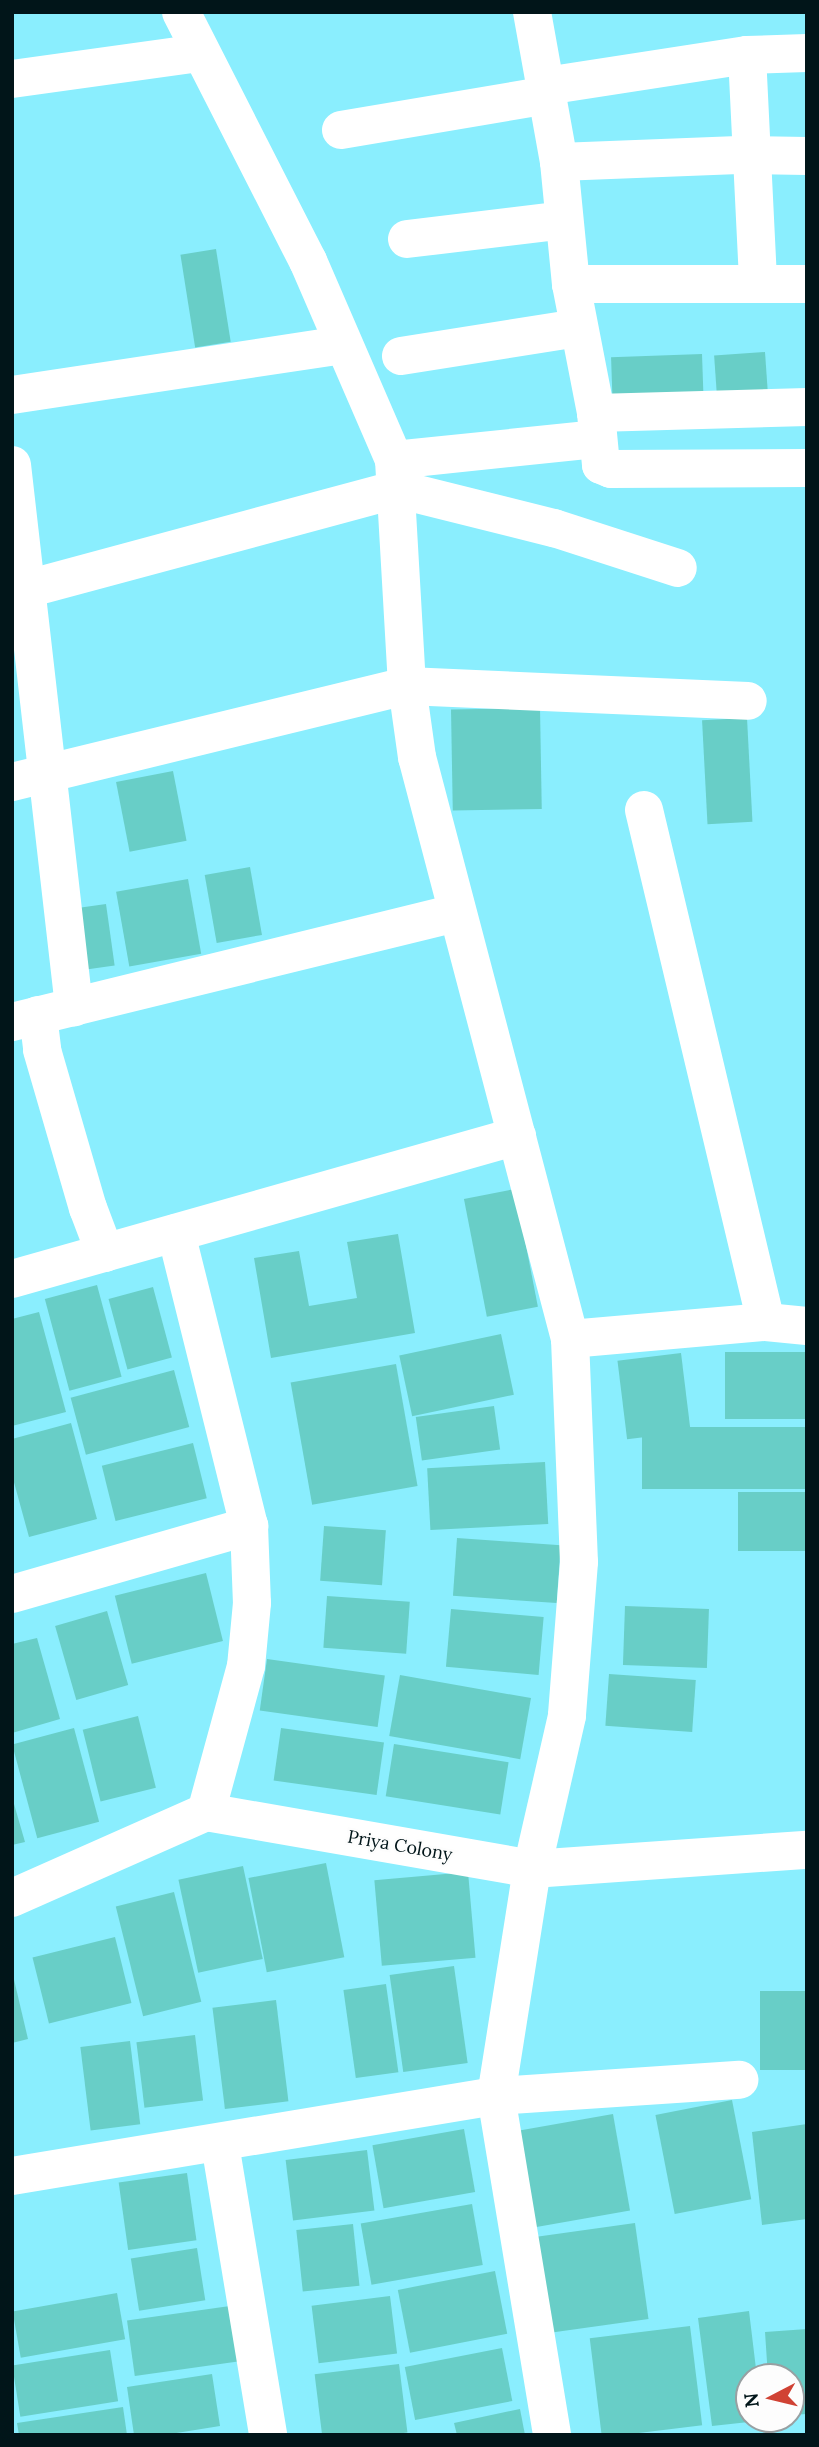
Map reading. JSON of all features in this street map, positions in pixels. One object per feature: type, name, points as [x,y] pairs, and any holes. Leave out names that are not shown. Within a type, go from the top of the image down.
[{"type":"street","points":[[181,12],[308,261],[395,475],[407,686],[417,757],[570,1339],[579,1562],[568,1716],[532,1869],[496,2096],[552,2435]]},
{"type":"street","points":[[532,12],[559,162],[571,284],[597,426],[601,465],[611,469],[807,468]]},
{"type":"street","points":[[12,79],[200,53]]},
{"type":"street","points":[[341,130],[747,55],[807,53]]},
{"type":"street","points":[[747,55],[758,284]]},
{"type":"street","points":[[559,162],[751,155],[807,156]]},
{"type":"street","points":[[407,239],[564,220]]},
{"type":"street","points":[[571,284],[807,284]]},
{"type":"street","points":[[401,356],[578,328]]},
{"type":"street","points":[[12,395],[343,345]]},
{"type":"street","points":[[27,589],[395,475],[597,426],[807,407]]},
{"type":"street","points":[[12,465],[48,772],[42,1050],[88,1208],[106,1253]]},
{"type":"street","points":[[395,475],[678,568]]},
{"type":"street","points":[[12,782],[407,686],[748,701]]},
{"type":"street","points":[[644,810],[766,1322]]},
{"type":"street","points":[[41,1015],[457,913]]},
{"type":"street","points":[[12,1279],[517,1136]]},
{"type":"street","points":[[12,1898],[206,1812],[246,1666],[252,1603],[249,1526],[176,1233]]},
{"type":"street","points":[[570,1339],[766,1322],[807,1326]]},
{"type":"street","points":[[12,1594],[249,1526]]},
{"type":"street","name":"Priya Colony","points":[[206,1812],[532,1869],[807,1850]]},
{"type":"street","points":[[12,2176],[220,2144],[496,2096],[739,2080]]},
{"type":"street","points":[[220,2144],[268,2435]]},
{"type":"building","points":[[216,249],[231,342],[195,347],[180,255]]},
{"type":"building","points":[[765,352],[768,401],[718,404],[714,356]]},
{"type":"building","points":[[702,354],[704,405],[613,408],[611,357]]},
{"type":"building","points":[[540,708],[542,809],[453,811],[451,710]]},
{"type":"building","points":[[747,718],[752,822],[708,824],[702,720]]},
{"type":"building","points":[[173,771],[187,841],[130,852],[116,782]]},
{"type":"building","points":[[250,867],[262,935],[217,943],[205,875]]},
{"type":"building","points":[[188,879],[201,954],[129,967],[116,892]]},
{"type":"building","points":[[106,904],[115,965],[81,970],[72,909]]},
{"type":"building","points":[[515,1189],[538,1307],[487,1317],[464,1199]]},
{"type":"building","points":[[398,1234],[415,1333],[271,1358],[254,1258],[299,1251],[309,1306],[357,1298],[347,1242]]},
{"type":"building","points":[[97,1285],[122,1377],[69,1391],[45,1299]]},
{"type":"building","points":[[153,1287],[172,1358],[127,1369],[109,1299]]},
{"type":"building","points":[[39,1312],[66,1412],[12,1426],[12,1319]]},
{"type":"building","points":[[501,1334],[514,1395],[412,1416],[399,1356]]},
{"type":"building","points":[[725,1352],[807,1352],[807,1419],[725,1419]]},
{"type":"building","points":[[681,1353],[691,1431],[627,1439],[617,1361]]},
{"type":"building","points":[[396,1364],[418,1486],[312,1505],[291,1383]]},
{"type":"building","points":[[174,1370],[189,1427],[86,1455],[71,1398]]},
{"type":"building","points":[[494,1406],[500,1450],[422,1461],[416,1417]]},
{"type":"building","points":[[71,1423],[97,1519],[29,1537],[12,1475],[12,1439]]},
{"type":"building","points":[[642,1427],[807,1427],[807,1489],[642,1489]]},
{"type":"building","points":[[193,1443],[207,1498],[116,1521],[102,1466]]},
{"type":"building","points":[[545,1462],[548,1524],[430,1530],[427,1468]]},
{"type":"building","points":[[738,1492],[807,1492],[807,1551],[738,1551]]},
{"type":"building","points":[[324,1526],[386,1530],[382,1585],[320,1581]]},
{"type":"building","points":[[457,1538],[561,1545],[557,1603],[453,1596]]},
{"type":"building","points":[[206,1573],[223,1641],[132,1664],[115,1596]]},
{"type":"building","points":[[327,1596],[410,1602],[406,1654],[323,1648]]},
{"type":"building","points":[[625,1606],[709,1609],[707,1668],[623,1665]]},
{"type":"building","points":[[451,1609],[544,1617],[539,1675],[446,1667]]},
{"type":"building","points":[[107,1611],[128,1685],[76,1700],[55,1626]]},
{"type":"building","points":[[37,1638],[60,1719],[12,1733],[12,1644]]},
{"type":"building","points":[[267,1659],[385,1676],[378,1727],[260,1710]]},
{"type":"building","points":[[609,1674],[696,1680],[692,1732],[605,1726]]},
{"type":"building","points":[[400,1675],[531,1698],[520,1759],[389,1736]]},
{"type":"building","points":[[138,1716],[156,1788],[101,1802],[83,1730]]},
{"type":"building","points":[[74,1728],[99,1822],[37,1838],[12,1745]]},
{"type":"building","points":[[281,1728],[384,1742],[377,1795],[274,1780]]},
{"type":"building","points":[[394,1744],[509,1762],[500,1814],[386,1796]]},
{"type":"building","points":[[12,1797],[25,1842],[12,1845]]},
{"type":"building","points":[[326,1863],[344,1957],[267,1972],[248,1878]]},
{"type":"building","points":[[243,1866],[263,1959],[198,1973],[178,1880]]},
{"type":"building","points":[[468,1872],[475,1958],[382,1966],[374,1880]]},
{"type":"building","points":[[174,1892],[201,2002],[143,2016],[116,1907]]},
{"type":"building","points":[[115,1937],[131,2003],[49,2024],[33,1958]]},
{"type":"building","points":[[454,1966],[468,2063],[403,2072],[390,1975]]},
{"type":"building","points":[[12,1971],[28,2039],[12,2043]]},
{"type":"building","points":[[386,1984],[398,2072],[356,2078],[343,1990]]},
{"type":"building","points":[[760,1991],[807,1991],[807,2070],[760,2070]]},
{"type":"building","points":[[276,2000],[288,2101],[225,2109],[212,2008]]},
{"type":"building","points":[[195,2035],[203,2101],[144,2108],[136,2042]]},
{"type":"building","points":[[130,2041],[140,2124],[91,2130],[80,2047]]},
{"type":"building","points":[[732,2100],[751,2199],[675,2214],[655,2115]]},
{"type":"building","points":[[613,2114],[630,2211],[527,2229],[510,2132]]},
{"type":"building","points":[[807,2124],[807,2219],[762,2225],[752,2132]]},
{"type":"building","points":[[464,2129],[475,2192],[384,2208],[372,2145]]},
{"type":"building","points":[[367,2150],[374,2211],[293,2221],[286,2160]]},
{"type":"building","points":[[187,2173],[196,2240],[128,2250],[119,2183]]},
{"type":"building","points":[[472,2204],[483,2265],[371,2285],[361,2224]]},
{"type":"building","points":[[635,2223],[648,2319],[548,2333],[535,2237]]},
{"type":"building","points":[[353,2224],[359,2286],[303,2292],[296,2230]]},
{"type":"building","points":[[197,2248],[205,2300],[139,2311],[131,2258]]},
{"type":"building","points":[[495,2271],[507,2334],[410,2353],[398,2290]]},
{"type":"building","points":[[117,2293],[125,2339],[21,2358],[13,2311]]},
{"type":"building","points":[[390,2296],[397,2354],[319,2363],[312,2306]]},
{"type":"building","points":[[230,2306],[238,2361],[135,2376],[127,2320]]},
{"type":"building","points":[[749,2311],[755,2363],[735,2363],[735,2424],[712,2426],[698,2318]]},
{"type":"building","points":[[690,2326],[702,2425],[602,2435],[590,2338]]},
{"type":"building","points":[[807,2329],[807,2414],[805,2363],[767,2363],[765,2332]]},
{"type":"building","points":[[502,2348],[512,2401],[415,2420],[405,2367]]},
{"type":"building","points":[[110,2350],[118,2401],[20,2417],[12,2365]]},
{"type":"building","points":[[399,2364],[407,2432],[322,2435],[315,2374]]},
{"type":"building","points":[[212,2374],[220,2426],[164,2435],[134,2435],[127,2387]]},
{"type":"building","points":[[123,2407],[127,2435],[19,2435],[17,2423]]},
{"type":"building","points":[[520,2409],[525,2435],[457,2435],[454,2423]]}]
